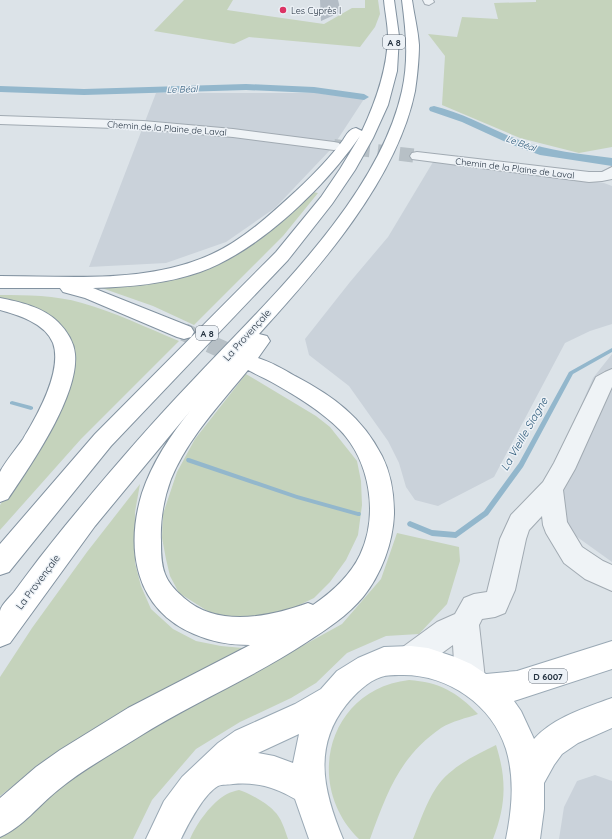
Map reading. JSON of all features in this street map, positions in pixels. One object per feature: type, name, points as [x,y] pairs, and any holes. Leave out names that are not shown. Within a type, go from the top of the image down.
[{"type":"main road","name":"A 8","points":[[0,563],[104,440],[257,284],[309,224],[336,188],[363,143],[388,84],[394,38],[389,0]]},
{"type":"main road","name":"La Provençale","points":[[0,633],[49,567],[142,451],[281,298],[329,240],[375,173],[391,142],[402,114],[410,84],[413,62],[414,34],[407,0]]},
{"type":"main road","points":[[0,282],[96,281],[145,278],[186,271],[219,258],[236,248],[262,228],[322,174],[351,140],[388,84]]},
{"type":"main road","points":[[329,240],[304,281],[179,443],[164,469],[155,490],[149,516],[148,550],[153,579],[168,603],[185,618],[209,627],[234,630],[262,630],[329,611]]},
{"type":"main road","points":[[28,282],[78,290],[122,306],[184,332]]},
{"type":"main road","points":[[0,290],[60,293],[122,306]]},
{"type":"main road","points":[[0,304],[21,309],[42,320],[58,335],[63,344],[66,355],[64,370],[50,408],[29,450],[0,492]]},
{"type":"main road","points":[[0,820],[54,773],[138,720],[274,648],[329,611],[348,594],[372,558],[380,535],[382,491],[371,455],[360,435],[346,420],[306,391],[256,365]]},
{"type":"main road","name":"D 6007","points":[[476,684],[517,686],[612,655]]},
{"type":"main road","points":[[163,839],[176,813],[193,788],[229,754],[246,742],[306,715],[330,700],[352,677],[380,662],[410,659],[440,664],[476,684],[495,701],[509,721],[526,763],[529,781],[528,815],[523,839]]},
{"type":"main road","points":[[326,839],[317,821],[309,790],[307,769],[311,744],[318,723],[330,700]]},
{"type":"main road","points":[[529,781],[545,750],[556,739],[585,724],[612,713]]},
{"type":"main road","points":[[212,771],[232,767],[267,769],[292,778],[309,790]]},
{"type":"street","name":"Chemin de la Plaine de Laval","points":[[0,120],[143,125],[233,133],[334,146]]},
{"type":"street","name":"Chemin de la Plaine de Laval","points":[[417,156],[589,177],[610,175],[612,172]]},
{"type":"street","points":[[410,659],[470,616],[495,604],[502,590],[509,554],[515,533],[520,523],[551,489],[563,469],[603,383],[612,378]]},
{"type":"street","points":[[551,489],[555,525],[573,554],[594,570],[612,578]]},
{"type":"street","points":[[470,616],[466,655],[476,684]]},
{"type":"shaded area","points":[[156,93],[316,93],[364,99],[332,148],[275,208],[226,242],[166,263],[89,267]]},
{"type":"shaded area","points":[[433,162],[604,183],[612,186],[612,324],[590,331],[565,343],[494,477],[438,506],[415,500],[406,487],[399,463],[388,441],[349,386],[309,355],[305,339],[388,237]]},
{"type":"shaded area","points":[[612,354],[612,562],[566,529],[555,465],[593,378]]},
{"type":"shaded area","points":[[595,775],[612,781],[612,839],[559,839],[564,807],[577,781]]},
{"type":"green space","points":[[184,0],[233,0],[227,10],[324,24],[352,8],[365,8],[365,0],[378,0],[380,14],[375,27],[360,47],[249,37],[234,44],[154,31]]},
{"type":"green space","points":[[536,0],[612,0],[612,147],[579,153],[520,138],[442,105],[445,56],[428,34],[457,37],[462,17],[498,19],[494,3],[536,2]]},
{"type":"green space","points":[[313,192],[318,193],[283,236],[194,325],[153,306],[96,286],[161,282],[185,277],[210,268],[229,257]]},
{"type":"green space","points":[[0,295],[41,296],[72,300],[131,320],[179,341],[81,439],[0,530],[0,505],[25,468],[74,355],[70,341],[57,321],[37,310],[0,299]]},
{"type":"green space","points":[[246,374],[316,416],[330,427],[357,461],[361,481],[362,505],[358,535],[346,560],[330,582],[314,598],[291,609],[262,617],[234,618],[209,612],[179,593],[170,576],[166,559],[162,538],[163,514],[177,472],[195,439]]},
{"type":"green space","points":[[140,484],[135,512],[135,563],[141,586],[151,609],[173,629],[196,641],[221,646],[243,648],[273,640],[93,729],[40,765],[0,796],[0,677],[32,628],[87,552]]},
{"type":"green space","points":[[397,533],[459,547],[460,561],[447,604],[419,634],[386,636],[347,653],[316,683],[291,698],[240,722],[196,749],[152,800],[133,839],[0,839],[0,835],[64,781],[139,736],[342,624],[381,579]]},
{"type":"green space","points":[[409,680],[429,683],[447,690],[463,700],[478,714],[441,728],[415,751],[396,777],[382,806],[370,839],[359,839],[342,817],[332,793],[329,767],[333,743],[343,720],[359,701],[381,687]]},
{"type":"green space","points":[[496,745],[500,758],[504,792],[503,804],[493,839],[413,839],[429,800],[441,781],[455,768]]},
{"type":"green space","points":[[239,790],[258,799],[274,811],[281,820],[288,839],[190,839],[196,826],[215,803],[228,793]]},
{"type":"building","points":[[320,0],[338,0],[341,12],[321,21]]},
{"type":"waterway","name":"Le Béal","points":[[0,89],[84,92],[246,87],[314,90],[364,97]]},
{"type":"waterway","name":"Le Béal","points":[[434,109],[466,120],[514,142],[544,152],[612,162]]},
{"type":"waterway","name":"La Vieille Siagne","points":[[410,524],[432,533],[456,535],[486,513],[521,465],[571,373],[612,350]]},
{"type":"waterway","name":"La Vieille Siagne","points":[[12,403],[31,408]]},
{"type":"waterway","name":"La Vieille Siagne","points":[[189,460],[297,497],[358,514]]},
{"type":"tunnel","points":[[334,146],[417,156]]},
{"type":"tunnel","points":[[184,332],[250,362]]},
{"type":"place","name":"Les Cyprès I","points":[[283,10]]}]
